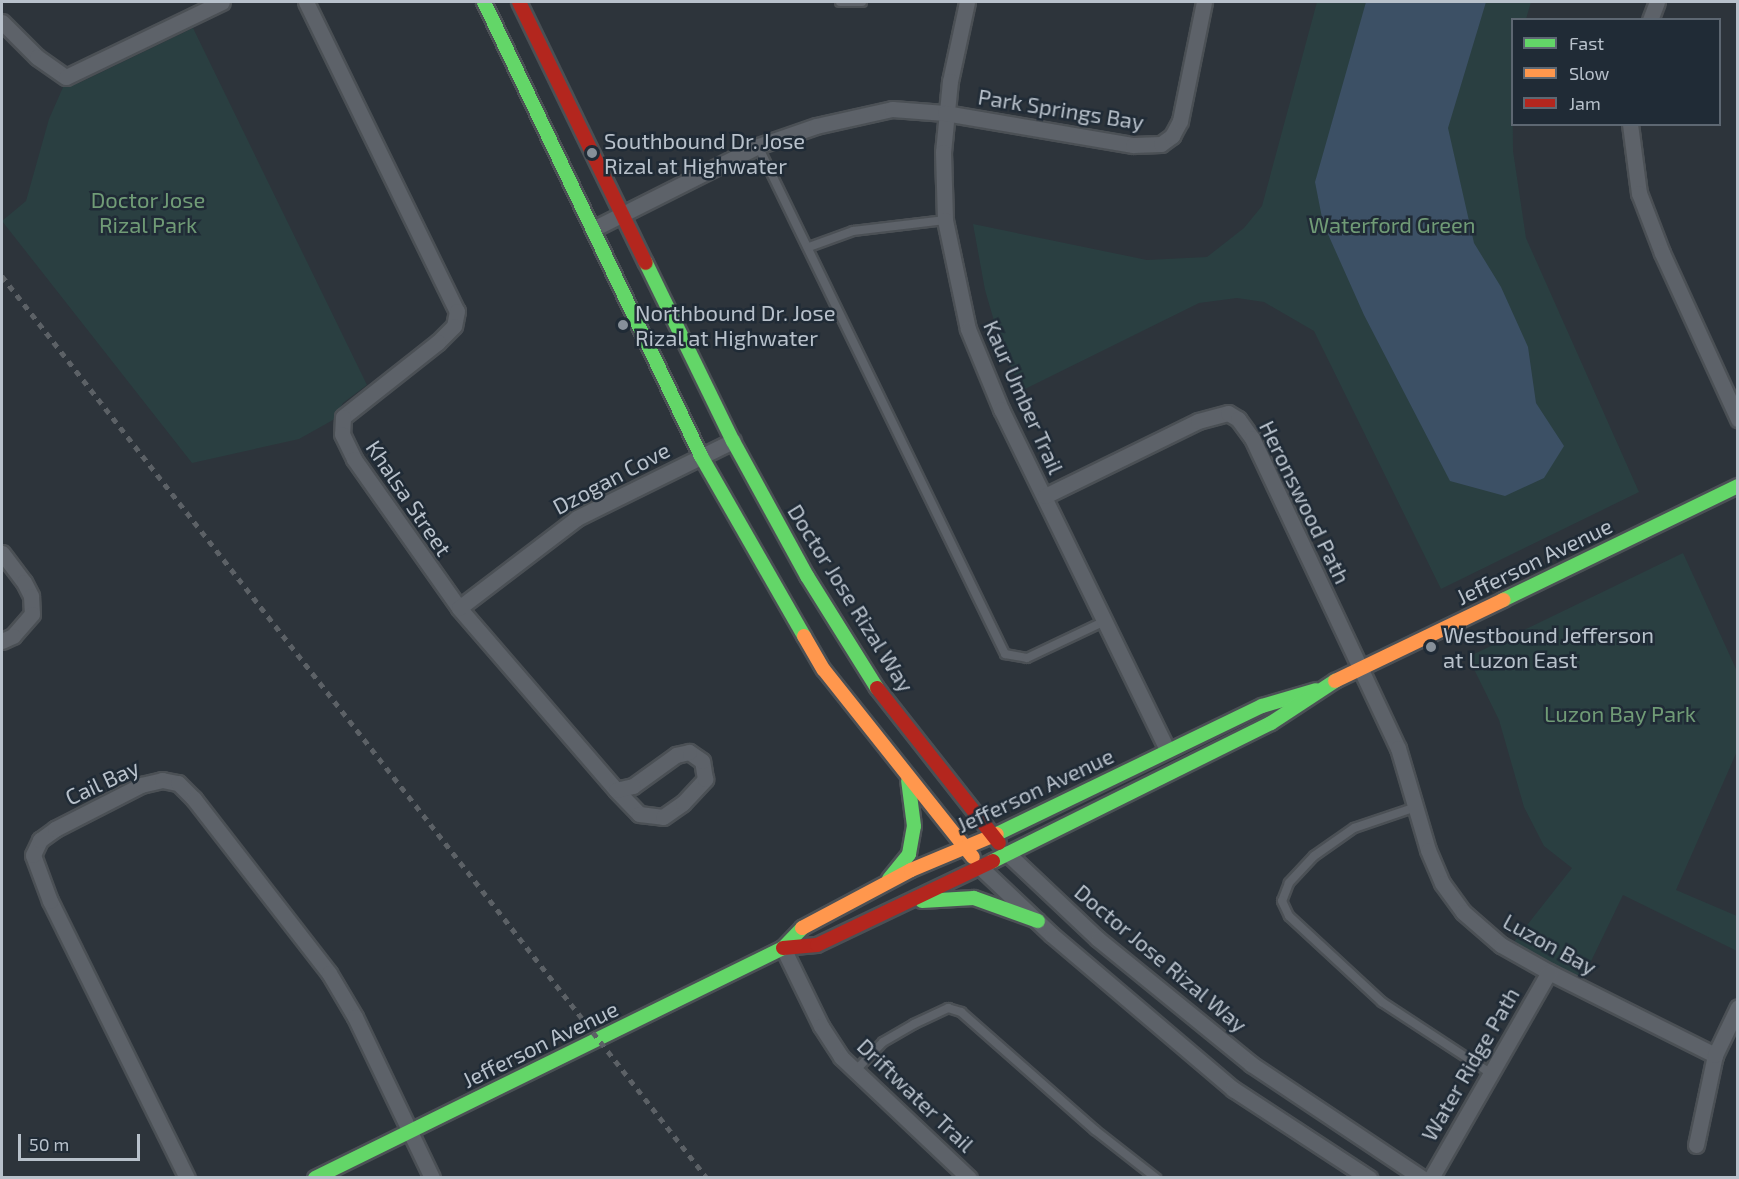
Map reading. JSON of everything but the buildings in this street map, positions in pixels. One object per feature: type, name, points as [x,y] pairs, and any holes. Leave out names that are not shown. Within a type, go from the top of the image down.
[{"type":"street","points":[[2,22],[37,57],[66,77],[222,2]]},
{"type":"street","name":"Khalsa Street","points":[[306,2],[457,311],[454,326],[438,342],[343,417],[342,434],[354,459],[459,608],[615,790],[639,814],[663,817],[683,803],[705,778],[702,761],[689,752],[676,755],[633,786],[615,790]]},
{"type":"street","points":[[484,2],[595,228],[701,456],[824,670],[979,866],[1038,921],[1233,1089],[1369,1178]]},
{"type":"street","name":"Doctor Jose Rizal Way","points":[[519,2],[733,441],[865,672],[1007,853],[1098,939],[1251,1064],[1422,1178]]},
{"type":"street","name":"Kaur Umber Trail","points":[[967,2],[945,113],[945,220],[968,329],[1000,409],[1167,750]]},
{"type":"street","name":"Park Springs Bay","points":[[595,228],[758,146],[816,126],[892,109],[945,113],[1133,145],[1161,144],[1172,136],[1180,121],[1204,2]]},
{"type":"street","points":[[1651,18],[1657,2]]},
{"type":"street","points":[[1630,126],[1639,194],[1662,253],[1737,419]]},
{"type":"street","name":"Heronswood Path","points":[[1044,496],[1198,421],[1228,413],[1246,427],[1252,438],[1361,669]]},
{"type":"street","name":"Dzogan Cove","points":[[459,608],[578,518],[733,441]]},
{"type":"street","name":"Jefferson Avenue","points":[[315,1178],[783,948],[807,923],[964,846],[1029,820],[1167,750],[1262,706],[1316,690],[1737,486]]},
{"type":"street","points":[[2,553],[24,582],[31,596],[32,614],[13,636],[2,641]]},
{"type":"street","name":"Luzon Bay","points":[[1361,669],[1398,748],[1442,884],[1463,912],[1501,945],[1549,972],[1715,1055]]},
{"type":"street","name":"Jefferson Avenue","points":[[783,948],[817,945],[1253,732],[1316,690]]},
{"type":"street","points":[[886,884],[910,846],[914,826],[908,779]]},
{"type":"street","name":"Cail Bay","points":[[187,1178],[50,901],[33,855],[40,840],[55,829],[141,785],[162,780],[178,783],[194,800],[329,973],[356,1017],[411,1131]]},
{"type":"street","points":[[897,906],[940,897],[974,898],[1038,921]]},
{"type":"street","name":"Driftwater Trail","points":[[783,948],[821,1026],[855,1071],[969,1178]]},
{"type":"street","name":"Water Ridge Path","points":[[1431,1178],[1549,972]]},
{"type":"street","points":[[1696,1145],[1715,1055],[1737,1007]]},
{"type":"street","points":[[411,1131],[432,1178]]},
{"type":"lane","points":[[840,2],[862,2]]},
{"type":"lane","points":[[758,146],[1005,654],[1028,658],[1105,621]]},
{"type":"lane","points":[[809,247],[853,231],[945,220]]},
{"type":"lane","points":[[1416,807],[1346,834],[1308,863],[1289,883],[1282,901],[1289,916],[1382,1002],[1490,1073]]},
{"type":"lane","points":[[855,1071],[883,1042],[914,1024],[948,1008],[961,1012],[1086,1122],[1156,1178]]},
{"type":"green space","name":"Waterford Green","points":[[1317,2],[1531,2],[1526,18],[1511,18],[1511,126],[1526,238],[1639,492],[1441,589],[1314,331],[1264,302],[1237,298],[1199,303],[1021,391],[999,338],[985,290],[973,224],[1147,260],[1207,257],[1244,228],[1262,206]]},
{"type":"green space","name":"Doctor Jose Rizal Park","points":[[193,28],[367,385],[343,403],[333,420],[299,439],[192,463],[2,221],[26,201],[49,119],[64,85],[79,83]]},
{"type":"green space","name":"Luzon Bay Park","points":[[1683,553],[1737,671],[1738,749],[1676,890],[1737,916],[1737,951],[1623,895],[1582,980],[1513,943],[1572,868],[1544,846],[1524,807],[1499,720],[1468,657]]},
{"type":"water","points":[[1366,2],[1486,2],[1448,128],[1474,243],[1501,287],[1528,347],[1536,403],[1564,446],[1544,478],[1505,496],[1450,481],[1364,315],[1323,223],[1315,182]]},
{"type":"railway","points":[[2,276],[707,1178]]},
{"type":"traffic: fast","points":[[484,2],[701,456],[804,636]]},
{"type":"traffic: fast","points":[[646,263],[733,441],[807,576],[877,688]]},
{"type":"traffic: fast","points":[[1503,600],[1738,486]]},
{"type":"traffic: fast","points":[[993,861],[1271,723],[1335,681]]},
{"type":"traffic: fast","points":[[997,834],[1262,706],[1316,690]]},
{"type":"traffic: fast","points":[[889,879],[909,854],[914,826],[908,780]]},
{"type":"traffic: fast","points":[[922,901],[974,898],[1038,921]]},
{"type":"traffic: fast","points":[[315,1178],[783,948],[802,928]]},
{"type":"traffic: slow","points":[[1335,681],[1503,600]]},
{"type":"traffic: slow","points":[[804,636],[824,670],[973,857]]},
{"type":"traffic: slow","points":[[802,928],[911,870],[997,834]]},
{"type":"traffic: jam","points":[[519,2],[646,263]]},
{"type":"traffic: jam","points":[[877,688],[999,843]]},
{"type":"traffic: jam","points":[[783,948],[817,945],[993,861]]},
{"type":"place","name":"Southbound Dr. Jose Rizal at Highwater","points":[[592,153]]},
{"type":"place","name":"Northbound Dr. Jose Rizal at Highwater","points":[[623,325]]},
{"type":"place","name":"Westbound Jefferson at Luzon East","points":[[1431,647]]}]
